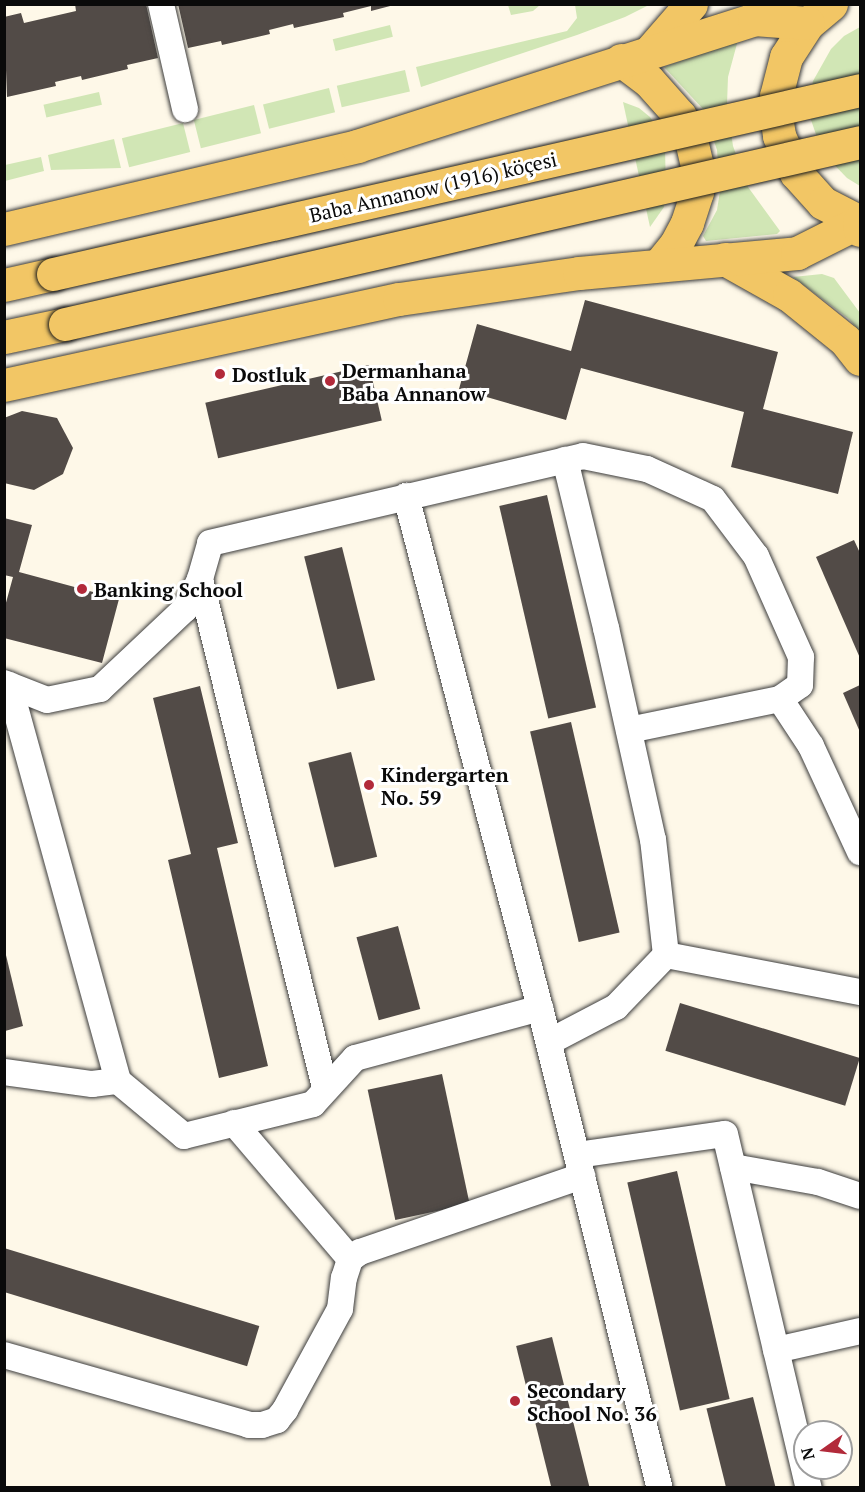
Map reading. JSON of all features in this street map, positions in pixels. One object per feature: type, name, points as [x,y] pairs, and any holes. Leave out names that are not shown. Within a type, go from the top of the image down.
[{"type":"main road","points":[[651,50],[691,4]]},
{"type":"main road","points":[[4,229],[357,146],[651,50],[754,19],[814,11]]},
{"type":"main road","points":[[814,11],[796,39],[779,76],[776,96],[779,136],[796,173],[808,189],[832,208],[860,225]]},
{"type":"main road","points":[[621,60],[648,80],[680,117],[691,141],[697,165],[697,192],[687,222],[676,244],[659,265]]},
{"type":"main road","name":"Baba Annanow (1916) köçesi","points":[[4,285],[861,90]]},
{"type":"main road","points":[[4,337],[861,142]]},
{"type":"main road","points":[[4,385],[399,299],[473,286],[659,265],[797,253],[860,225]]},
{"type":"main road","points":[[725,259],[789,295],[845,340],[861,360]]},
{"type":"lane","points":[[161,4],[185,109]]},
{"type":"lane","points":[[7,684],[47,700],[100,689],[185,609],[200,579],[210,543],[583,456],[647,469],[713,499],[756,556],[801,657],[801,685],[780,699],[629,730]]},
{"type":"lane","points":[[565,460],[653,840],[666,955]]},
{"type":"lane","points":[[406,496],[549,1042],[660,1488]]},
{"type":"lane","points":[[200,579],[325,1088]]},
{"type":"lane","points":[[7,684],[118,1081],[184,1136],[313,1104],[325,1088],[355,1058],[540,1008]]},
{"type":"lane","points":[[780,699],[811,746],[861,852]]},
{"type":"lane","points":[[666,955],[861,992]]},
{"type":"lane","points":[[549,1042],[616,1006],[666,955]]},
{"type":"lane","points":[[4,1072],[92,1084],[118,1081]]},
{"type":"lane","points":[[234,1124],[350,1259]]},
{"type":"lane","points":[[4,1355],[249,1425],[262,1425],[277,1420],[285,1410],[340,1309],[344,1278],[350,1259],[360,1252],[579,1165],[725,1134],[809,1488]]},
{"type":"lane","points":[[733,1167],[818,1182],[861,1196]]},
{"type":"lane","points":[[776,1350],[861,1331]]},
{"type":"green space","points":[[508,4],[540,5],[533,11],[511,15]]},
{"type":"green space","points":[[575,5],[649,5],[625,17],[577,35],[421,87],[416,67],[567,31],[577,18]]},
{"type":"green space","points":[[390,25],[393,37],[336,51],[333,39]]},
{"type":"green space","points":[[860,27],[860,186],[847,178],[822,152],[810,117],[810,99],[813,81],[831,49],[844,36]]},
{"type":"green space","points":[[738,40],[728,77],[727,104],[733,146],[748,187],[780,231],[777,234],[706,241],[703,236],[717,210],[720,191],[717,150],[703,109],[664,67]]},
{"type":"green space","points":[[405,70],[410,91],[342,107],[337,86]]},
{"type":"green space","points":[[329,88],[335,112],[269,129],[263,104]]},
{"type":"green space","points":[[99,92],[102,105],[46,117],[43,105]]},
{"type":"green space","points":[[623,102],[639,108],[650,117],[659,131],[665,149],[664,207],[650,227]]},
{"type":"green space","points":[[254,105],[261,133],[201,148],[194,120]]},
{"type":"green space","points":[[183,123],[190,152],[129,167],[122,138]]},
{"type":"green space","points":[[114,139],[121,168],[51,170],[48,155]]},
{"type":"green space","points":[[41,157],[44,171],[5,181],[5,165]]},
{"type":"green space","points":[[822,274],[834,278],[860,313],[860,332],[849,319],[793,277]]},
{"type":"building","points":[[75,4],[146,4],[158,58],[127,65],[128,69],[82,80],[81,76],[55,82],[56,86],[7,97],[4,17],[21,13],[24,23],[76,11]]},
{"type":"building","points":[[178,4],[394,5],[371,11],[371,6],[343,13],[344,17],[294,28],[293,24],[269,30],[270,34],[222,45],[221,41],[188,48]]},
{"type":"building","points":[[585,300],[778,352],[763,409],[853,432],[838,494],[731,467],[744,412],[581,368],[566,420],[459,389],[477,324],[571,351]]},
{"type":"building","points":[[369,365],[382,421],[218,458],[205,403]]},
{"type":"building","points":[[22,411],[57,418],[73,448],[63,474],[34,490],[4,483],[4,418]]},
{"type":"building","points":[[547,495],[596,707],[548,718],[499,506]]},
{"type":"building","points":[[4,518],[32,525],[19,572],[119,599],[102,663],[4,638],[4,610],[13,577],[4,575]]},
{"type":"building","points":[[854,540],[860,553],[860,658],[816,557]]},
{"type":"building","points":[[342,547],[375,680],[337,689],[304,556]]},
{"type":"building","points":[[860,685],[860,732],[843,693]]},
{"type":"building","points":[[200,686],[238,843],[217,848],[268,1066],[219,1078],[168,860],[191,854],[153,698]]},
{"type":"building","points":[[571,722],[620,932],[579,942],[530,731]]},
{"type":"building","points":[[351,752],[377,857],[334,867],[308,763]]},
{"type":"building","points":[[398,926],[420,1009],[379,1020],[356,937]]},
{"type":"building","points":[[5,951],[23,1026],[5,1031]]},
{"type":"building","points":[[680,1003],[860,1058],[845,1106],[665,1051]]},
{"type":"building","points":[[442,1074],[470,1204],[395,1220],[368,1090]]},
{"type":"building","points":[[677,1171],[730,1399],[680,1410],[627,1182]]},
{"type":"building","points":[[4,1248],[259,1326],[247,1366],[4,1292]]},
{"type":"building","points":[[552,1337],[590,1488],[552,1488],[516,1346]]},
{"type":"building","points":[[753,1397],[776,1488],[726,1488],[706,1409]]},
{"type":"place","name":"Dostluk","points":[[220,374]]},
{"type":"place","name":"Dermanhana Baba Annanow","points":[[330,381]]},
{"type":"place","name":"Banking School","points":[[82,589]]},
{"type":"place","name":"Kindergarten No. 59","points":[[369,785]]},
{"type":"place","name":"Secondary School No. 36","points":[[515,1401]]}]
